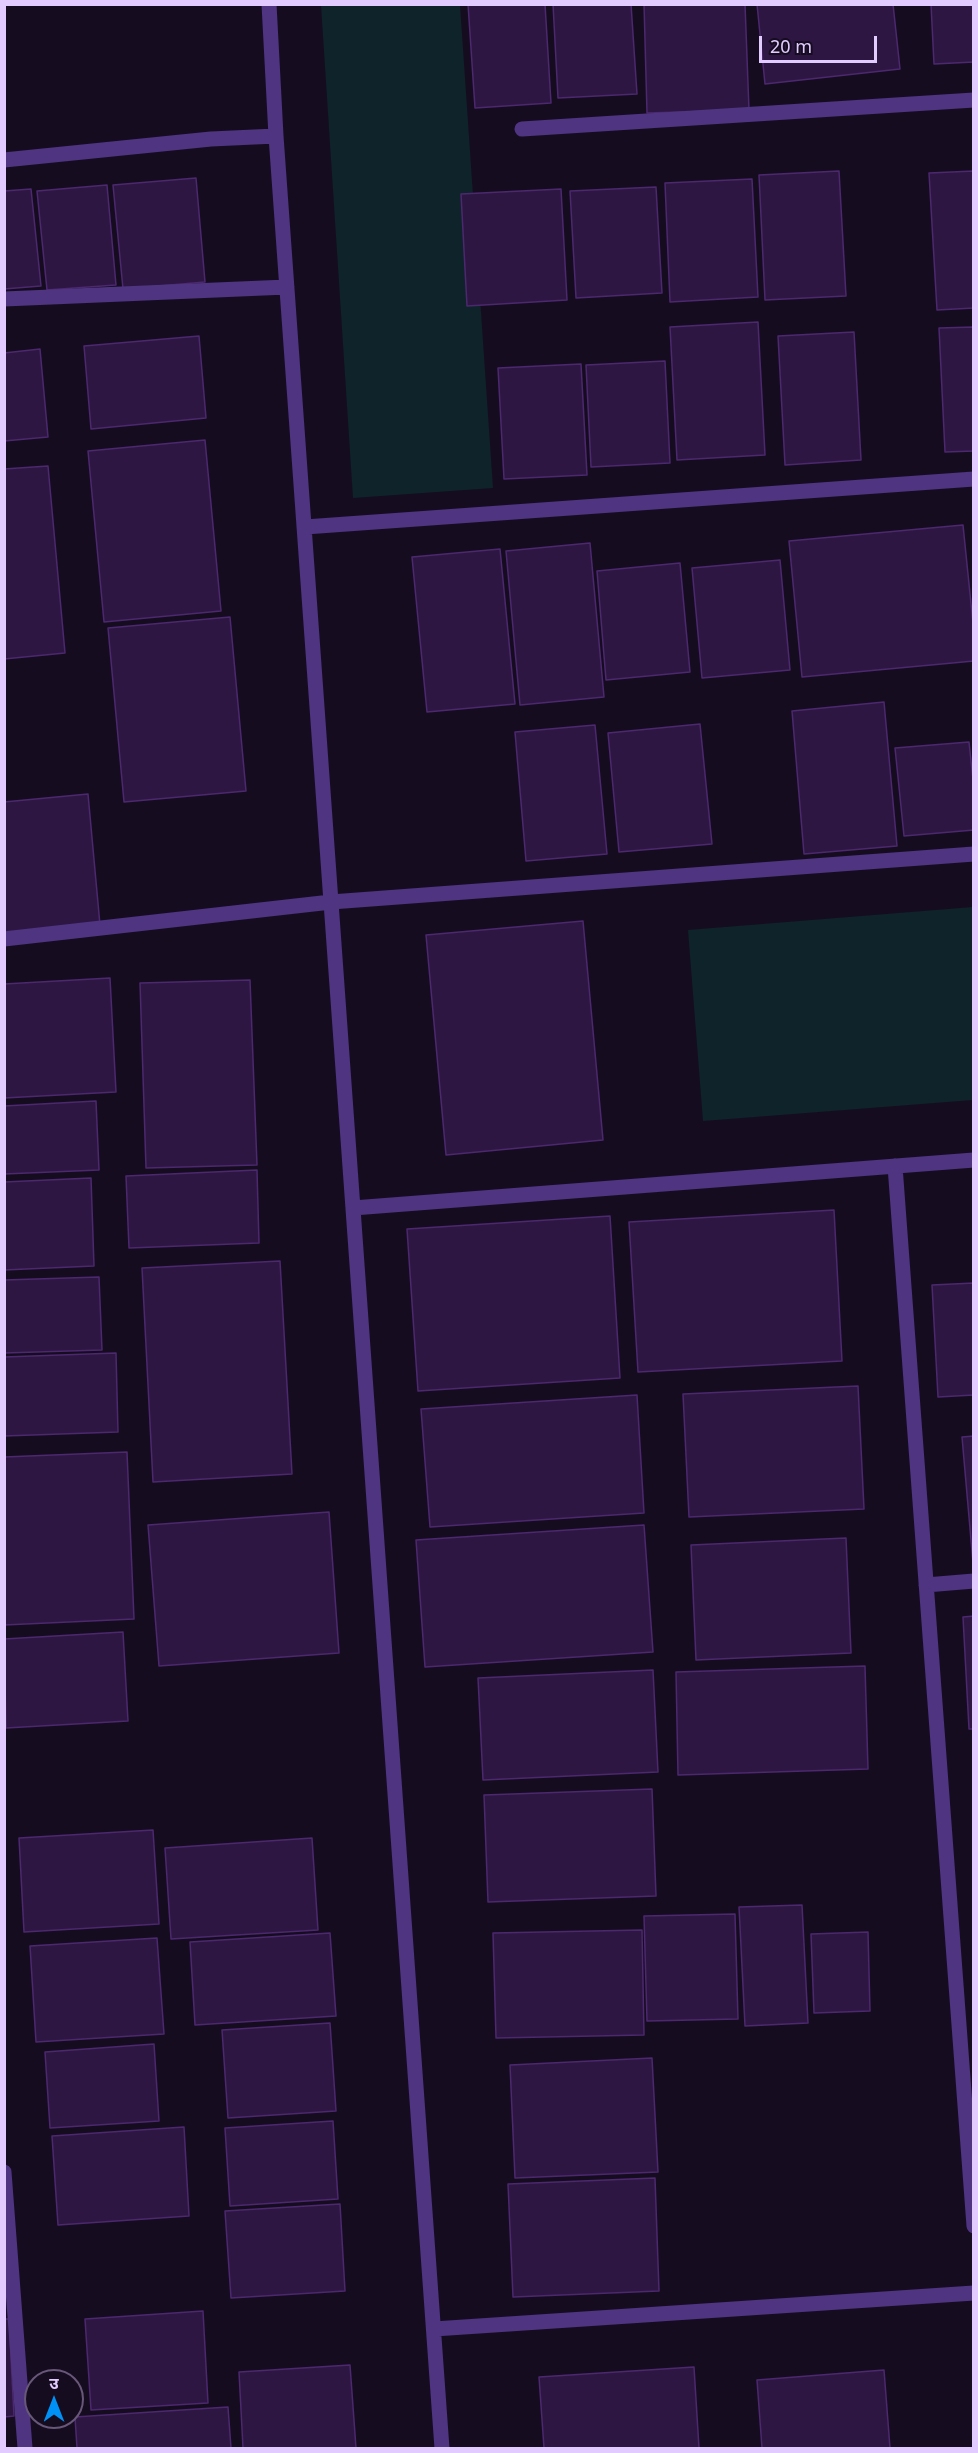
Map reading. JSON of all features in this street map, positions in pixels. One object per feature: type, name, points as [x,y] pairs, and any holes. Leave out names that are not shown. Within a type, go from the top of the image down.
[{"type":"street","points":[[269,4],[276,136],[441,2448]]},
{"type":"street","points":[[522,129],[974,100]]},
{"type":"street","points":[[4,160],[211,139],[276,136]]},
{"type":"street","points":[[4,298],[287,287]]},
{"type":"street","points":[[305,527],[974,479]]},
{"type":"street","points":[[4,939],[332,902],[974,854]]},
{"type":"street","points":[[354,1208],[974,1160]]},
{"type":"street","points":[[896,1166],[974,2226]]},
{"type":"street","points":[[926,1585],[974,1581]]},
{"type":"street","points":[[4,2172],[25,2448]]},
{"type":"street","points":[[434,2328],[974,2293]]},
{"type":"shaded area","points":[[321,5],[460,5],[493,488],[353,498]]},
{"type":"shaded area","points":[[973,907],[973,1100],[703,1121],[688,930]]},
{"type":"building","points":[[468,4],[545,4],[551,103],[475,108]]},
{"type":"building","points":[[553,4],[631,4],[637,94],[558,98]]},
{"type":"building","points":[[644,4],[745,4],[749,110],[647,113]]},
{"type":"building","points":[[757,4],[893,4],[900,69],[765,84]]},
{"type":"building","points":[[931,4],[974,4],[974,62],[934,64]]},
{"type":"building","points":[[839,171],[846,296],[765,300],[759,175]]},
{"type":"building","points":[[974,171],[974,308],[937,310],[929,173]]},
{"type":"building","points":[[196,178],[205,282],[123,289],[113,185]]},
{"type":"building","points":[[752,179],[758,297],[670,302],[665,183]]},
{"type":"building","points":[[107,185],[116,285],[47,290],[37,191]]},
{"type":"building","points":[[656,187],[662,293],[576,298],[570,191]]},
{"type":"building","points":[[31,189],[41,286],[4,289],[4,191]]},
{"type":"building","points":[[561,189],[567,300],[467,306],[461,194]]},
{"type":"building","points":[[758,322],[765,455],[677,460],[670,327]]},
{"type":"building","points":[[974,327],[974,451],[945,452],[939,328]]},
{"type":"building","points":[[854,332],[861,460],[785,465],[778,336]]},
{"type":"building","points":[[199,336],[206,418],[91,429],[84,346]]},
{"type":"building","points":[[40,349],[48,437],[4,441],[4,353]]},
{"type":"building","points":[[665,361],[670,463],[591,467],[586,365]]},
{"type":"building","points":[[581,364],[587,475],[504,479],[498,368]]},
{"type":"building","points":[[205,440],[221,611],[104,622],[88,451]]},
{"type":"building","points":[[48,466],[65,653],[4,659],[4,469]]},
{"type":"building","points":[[963,525],[974,633],[974,661],[802,677],[789,541]]},
{"type":"building","points":[[590,543],[604,697],[520,705],[506,551]]},
{"type":"building","points":[[500,549],[515,704],[427,712],[412,557]]},
{"type":"building","points":[[780,560],[790,670],[702,678],[692,568]]},
{"type":"building","points":[[680,563],[690,672],[606,680],[597,571]]},
{"type":"building","points":[[230,617],[246,791],[124,802],[108,628]]},
{"type":"building","points":[[884,702],[897,846],[804,854],[792,711]]},
{"type":"building","points":[[700,724],[712,844],[619,852],[608,733]]},
{"type":"building","points":[[595,725],[607,854],[526,861],[515,732]]},
{"type":"building","points":[[969,742],[974,789],[974,830],[904,836],[895,748]]},
{"type":"building","points":[[88,794],[100,925],[4,933],[4,802]]},
{"type":"building","points":[[583,921],[603,1140],[446,1155],[426,935]]},
{"type":"building","points":[[110,978],[116,1092],[4,1098],[4,984]]},
{"type":"building","points":[[250,980],[257,1165],[146,1168],[140,983]]},
{"type":"building","points":[[96,1101],[99,1170],[4,1174],[4,1106]]},
{"type":"building","points":[[257,1170],[259,1243],[129,1248],[126,1176]]},
{"type":"building","points":[[91,1178],[94,1266],[4,1270],[4,1182]]},
{"type":"building","points":[[834,1210],[842,1361],[638,1372],[629,1222]]},
{"type":"building","points":[[610,1216],[620,1378],[418,1391],[407,1229]]},
{"type":"building","points":[[280,1261],[292,1474],[153,1482],[142,1268]]},
{"type":"building","points":[[99,1277],[102,1350],[4,1353],[4,1280]]},
{"type":"building","points":[[974,1283],[974,1395],[938,1397],[932,1285]]},
{"type":"building","points":[[116,1353],[118,1432],[4,1436],[4,1357]]},
{"type":"building","points":[[858,1386],[864,1509],[689,1517],[683,1394]]},
{"type":"building","points":[[637,1395],[644,1513],[430,1527],[421,1409]]},
{"type":"building","points":[[974,1436],[974,1563],[973,1563],[962,1437]]},
{"type":"building","points":[[127,1452],[134,1619],[4,1625],[4,1457]]},
{"type":"building","points":[[329,1512],[339,1653],[159,1666],[148,1525]]},
{"type":"building","points":[[644,1525],[653,1652],[425,1667],[416,1540]]},
{"type":"building","points":[[846,1538],[851,1653],[696,1660],[691,1545]]},
{"type":"building","points":[[974,1616],[974,1729],[969,1729],[963,1617]]},
{"type":"building","points":[[123,1632],[128,1721],[6,1728],[4,1639]]},
{"type":"building","points":[[865,1666],[868,1769],[678,1775],[676,1672]]},
{"type":"building","points":[[653,1670],[658,1772],[483,1780],[478,1678]]},
{"type":"building","points":[[652,1789],[656,1896],[488,1902],[484,1795]]},
{"type":"building","points":[[153,1830],[159,1924],[24,1932],[19,1838]]},
{"type":"building","points":[[312,1838],[318,1930],[171,1939],[165,1848]]},
{"type":"building","points":[[802,1905],[808,2023],[745,2026],[739,1907]]},
{"type":"building","points":[[735,1914],[738,2019],[647,2021],[644,1916]]},
{"type":"building","points":[[642,1930],[644,2035],[496,2038],[493,1933]]},
{"type":"building","points":[[868,1932],[870,2011],[814,2013],[811,1934]]},
{"type":"building","points":[[330,1933],[336,2016],[195,2025],[190,1942]]},
{"type":"building","points":[[157,1938],[164,2034],[36,2042],[30,1946]]},
{"type":"building","points":[[330,2023],[336,2111],[228,2118],[222,2030]]},
{"type":"building","points":[[154,2044],[159,2121],[50,2128],[45,2052]]},
{"type":"building","points":[[652,2058],[658,2172],[515,2178],[510,2065]]},
{"type":"building","points":[[333,2121],[338,2199],[230,2206],[225,2128]]},
{"type":"building","points":[[184,2127],[189,2216],[58,2225],[52,2136]]},
{"type":"building","points":[[655,2178],[659,2291],[513,2297],[508,2184]]},
{"type":"building","points":[[340,2204],[345,2291],[231,2298],[225,2211]]},
{"type":"building","points":[[203,2311],[208,2403],[91,2410],[85,2319]]},
{"type":"building","points":[[4,2319],[9,2319],[14,2416],[4,2417]]},
{"type":"building","points":[[350,2365],[356,2448],[243,2448],[239,2372]]},
{"type":"building","points":[[694,2367],[699,2448],[544,2448],[539,2377]]},
{"type":"building","points":[[884,2370],[890,2448],[762,2448],[757,2380]]},
{"type":"building","points":[[228,2407],[231,2448],[77,2448],[76,2429],[84,2429],[84,2416]]}]
